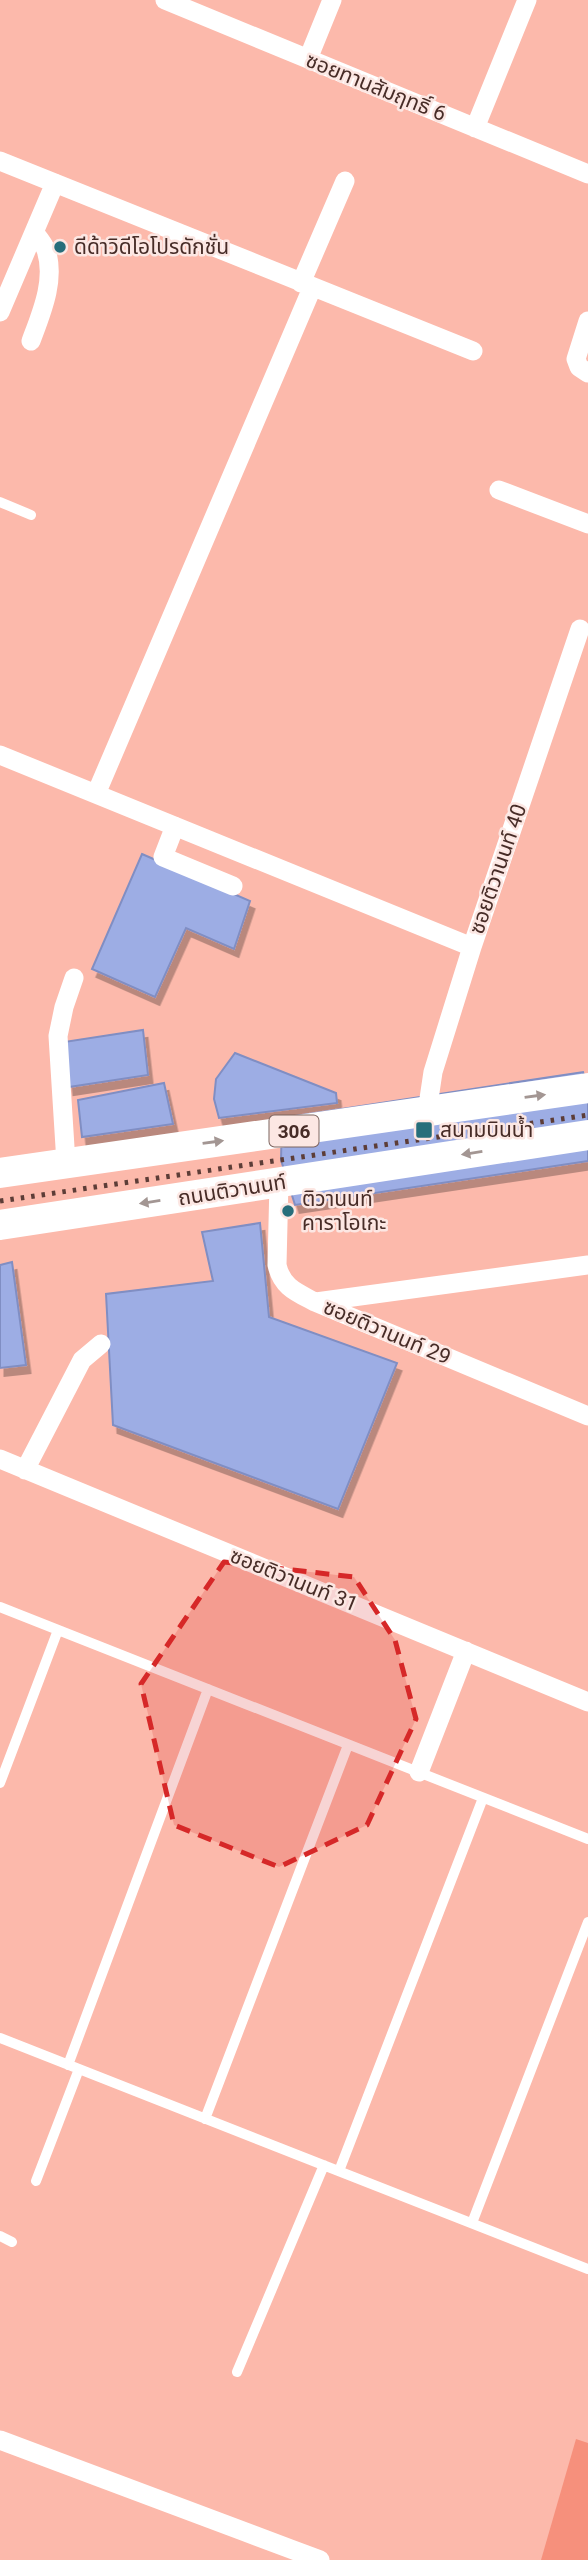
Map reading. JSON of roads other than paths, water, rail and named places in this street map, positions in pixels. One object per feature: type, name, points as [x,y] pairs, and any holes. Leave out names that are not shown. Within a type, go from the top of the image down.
[{"type":"main road","name":"306","points":[[0,1173],[588,1088]]},
{"type":"main road","name":"ถนนติวานนท์","points":[[0,1225],[588,1135]]},
{"type":"street","name":"ซอยทานสัมฤทธิ์ 6","points":[[164,0],[588,174]]},
{"type":"street","points":[[308,59],[332,0]]},
{"type":"street","points":[[475,128],[527,0]]},
{"type":"street","points":[[0,161],[473,351]]},
{"type":"street","points":[[96,794],[307,286],[345,181]]},
{"type":"street","points":[[0,312],[55,183]]},
{"type":"street","points":[[31,341],[46,301],[48,274],[46,250],[34,232]]},
{"type":"street","points":[[588,321],[576,359],[579,367],[588,373]]},
{"type":"street","points":[[499,490],[588,524]]},
{"type":"street","name":"ซอยติวานนท์ 40","points":[[427,1112],[433,1072],[472,947],[580,629]]},
{"type":"street","points":[[0,755],[472,947]]},
{"type":"street","points":[[175,826],[163,857],[233,886]]},
{"type":"street","points":[[66,1163],[58,1036],[74,978]]},
{"type":"street","name":"ซอยติวานนท์ 29","points":[[279,1182],[277,1265],[279,1276],[286,1287],[315,1302],[588,1416]]},
{"type":"street","points":[[315,1302],[588,1265]]},
{"type":"street","points":[[25,1470],[82,1360],[100,1345]]},
{"type":"street","name":"ซอยติวานนท์ 31","points":[[0,1459],[588,1702]]},
{"type":"street","points":[[419,1772],[466,1651]]},
{"type":"street","points":[[0,2440],[320,2560]]},
{"type":"lane","points":[[0,502],[31,515]]},
{"type":"lane","points":[[0,1607],[588,1839]]},
{"type":"lane","points":[[0,1783],[58,1630]]},
{"type":"lane","points":[[68,2065],[208,1689]]},
{"type":"lane","points":[[205,2119],[348,1745]]},
{"type":"lane","points":[[340,2171],[483,1798]]},
{"type":"lane","points":[[472,2223],[588,1922]]},
{"type":"lane","points":[[0,2038],[588,2269]]},
{"type":"lane","points":[[36,2181],[79,2069]]},
{"type":"lane","points":[[237,2372],[324,2165]]},
{"type":"lane","points":[[0,2236],[12,2242]]},
{"type":"railway","points":[[0,1201],[588,1115]]},
{"type":"place","name":"ดีด้าวิดีโอโปรดักชั่น","points":[[60,247]]},
{"type":"place","name":"สนามบินน้ำ","points":[[424,1130]]},
{"type":"place","name":"ติวานนท์ คาราโอเกะ","points":[[288,1211]]}]
